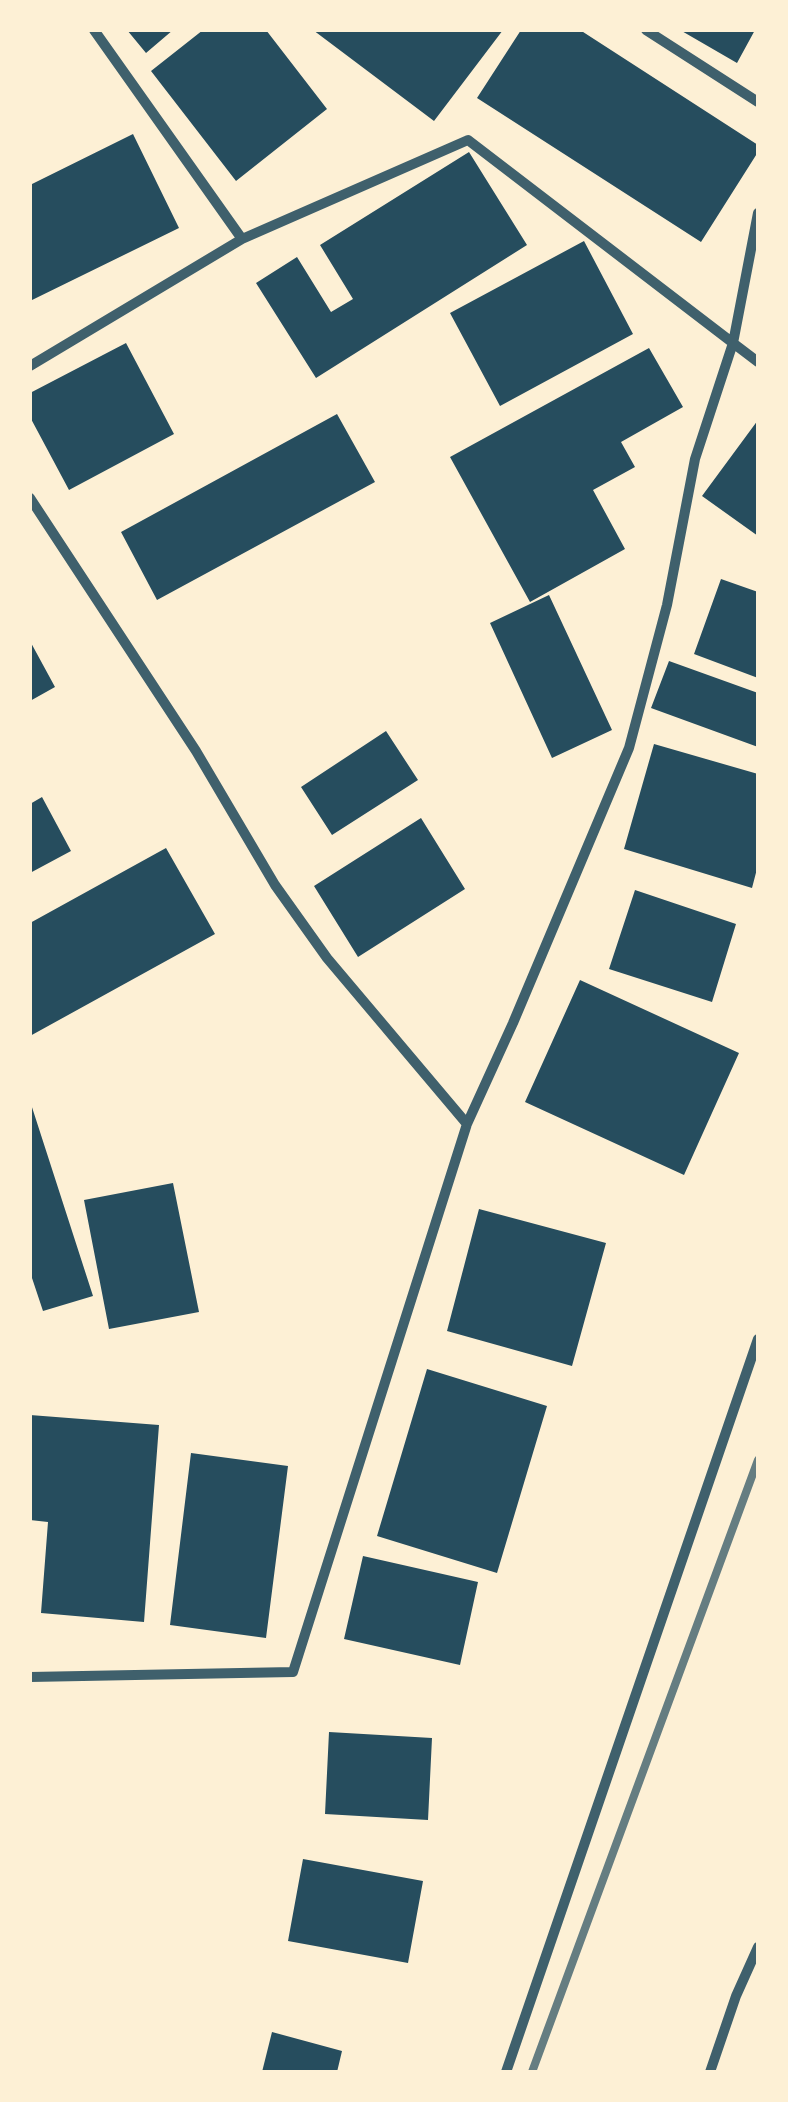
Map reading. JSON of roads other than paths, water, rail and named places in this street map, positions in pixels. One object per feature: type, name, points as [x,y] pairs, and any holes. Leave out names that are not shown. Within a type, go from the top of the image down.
[{"type":"street","points":[[94,30],[242,239]]},
{"type":"street","points":[[646,30],[758,102]]},
{"type":"street","points":[[30,366],[242,239],[468,140],[758,362]]},
{"type":"street","points":[[30,1676],[293,1672],[466,1124],[514,1023],[629,748],[666,604],[695,459],[733,343],[758,213]]},
{"type":"street","points":[[30,498],[327,958],[466,1124]]},
{"type":"street","points":[[506,2072],[758,1339]]},
{"type":"street","points":[[710,2072],[758,1947]]},
{"type":"railway","points":[[532,2072],[758,1460]]}]
